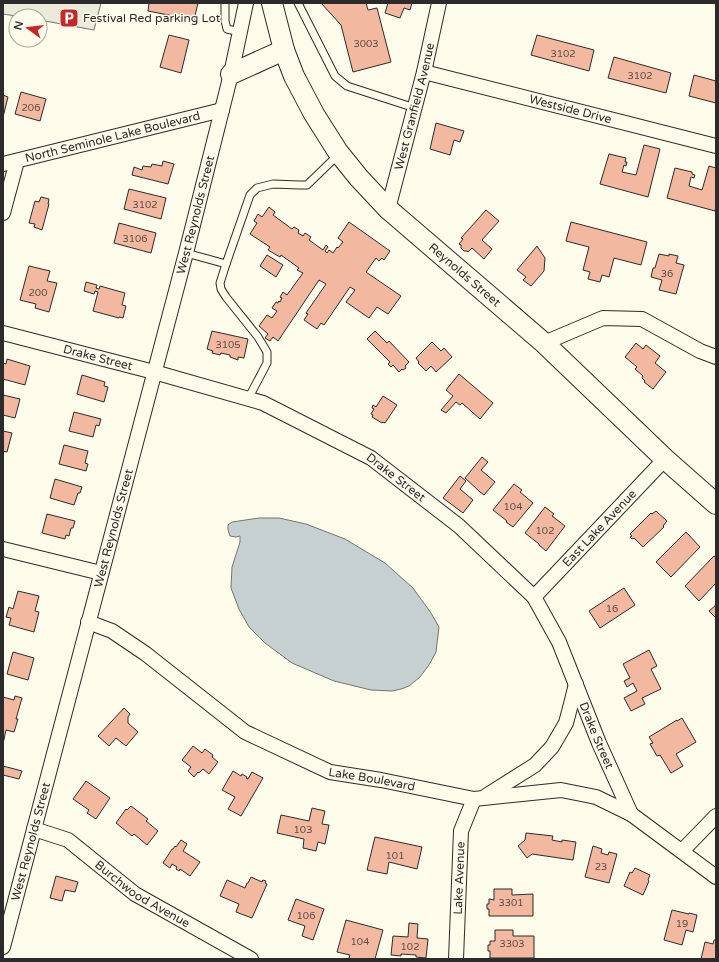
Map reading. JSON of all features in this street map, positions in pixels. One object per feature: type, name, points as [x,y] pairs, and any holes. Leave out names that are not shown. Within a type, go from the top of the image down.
[{"type":"main road","name":"Reynolds Street","points":[[272,3],[284,50],[294,76],[314,114],[340,154],[359,178],[388,209],[544,343],[665,459],[716,504]]},
{"type":"main road","points":[[231,74],[284,50]]},
{"type":"street","points":[[222,110],[246,3]]},
{"type":"street","name":"West Granfield Avenue","points":[[388,209],[424,72],[439,3]]},
{"type":"street","name":"Westside Drive","points":[[424,72],[716,146]]},
{"type":"street","name":"North Seminole Lake Boulevard","points":[[3,164],[222,110]]},
{"type":"street","name":"West Reynolds Street","points":[[3,947],[186,253],[222,110]]},
{"type":"street","points":[[3,213],[17,161]]},
{"type":"street","points":[[544,343],[603,318],[642,319],[700,352],[716,356]]},
{"type":"street","name":"Drake Street","points":[[3,333],[154,372],[263,403],[371,458],[460,526],[534,597],[559,642],[599,743],[631,814]]},
{"type":"street","name":"East Lake Avenue","points":[[534,597],[665,459]]},
{"type":"street","points":[[3,548],[101,573]]},
{"type":"street","name":"Lake Boulevard","points":[[88,622],[112,631],[146,654],[245,732],[330,772],[478,798],[562,790],[596,797],[631,814],[716,877]]},
{"type":"street","points":[[478,798],[535,765],[552,747],[566,723],[576,684]]},
{"type":"street","name":"Lake Avenue","points":[[456,959],[460,831],[478,798]]},
{"type":"street","points":[[682,851],[716,816]]},
{"type":"street","name":"Burchwood Avenue","points":[[34,829],[68,840],[135,894],[252,959]]},
{"type":"lane","points":[[225,3],[225,21],[227,29],[240,32]]},
{"type":"lane","points":[[298,3],[335,76],[347,86],[415,108]]},
{"type":"lane","points":[[248,399],[267,362],[267,352],[258,337],[220,289],[220,282],[250,195],[257,188],[274,184],[306,184],[340,154]]},
{"type":"lane","points":[[186,253],[226,264]]},
{"type":"shaded area","name":"Festival Red parking Lot","points":[[3,3],[101,3],[94,30],[48,21],[48,8],[8,8],[8,15],[3,14]]},
{"type":"shaded area","points":[[259,518],[279,518],[306,524],[345,539],[385,563],[413,588],[439,627],[436,652],[420,677],[409,686],[401,689],[392,691],[371,690],[334,681],[292,663],[265,643],[249,627],[239,609],[231,588],[232,567],[240,542],[240,536],[230,536],[228,530],[228,525],[232,522]]},
{"type":"building","points":[[149,3],[198,3],[194,20],[148,11]]},
{"type":"building","points":[[321,3],[366,3],[368,10],[377,8],[391,62],[353,72],[341,25]]},
{"type":"building","points":[[388,3],[412,3],[410,10],[404,8],[400,18],[385,13]]},
{"type":"building","points":[[169,35],[189,40],[181,73],[160,67]]},
{"type":"building","points":[[537,35],[594,50],[589,71],[531,55]]},
{"type":"building","points":[[614,57],[671,73],[666,93],[608,78]]},
{"type":"building","points":[[694,75],[716,81],[716,103],[689,96]]},
{"type":"building","points":[[21,92],[46,99],[40,121],[15,114]]},
{"type":"building","points":[[3,95],[8,97],[3,117]]},
{"type":"building","points":[[436,123],[464,131],[460,142],[454,140],[450,155],[430,149]]},
{"type":"building","points":[[644,145],[660,149],[648,197],[600,184],[609,154],[626,158],[626,166],[624,165],[622,172],[636,175]]},
{"type":"building","points":[[163,161],[174,164],[168,184],[132,175],[134,167],[142,170],[143,166],[151,167],[152,164],[162,166]]},
{"type":"building","points":[[709,166],[716,168],[715,211],[667,198],[675,168],[692,172],[692,174],[695,175],[694,178],[691,177],[689,186],[702,190]]},
{"type":"building","points":[[129,189],[166,198],[161,219],[124,209]]},
{"type":"building","points":[[41,197],[49,199],[42,230],[34,227],[35,224],[29,223],[35,201],[39,202]]},
{"type":"building","points":[[269,207],[275,212],[273,215],[292,229],[294,227],[299,230],[298,233],[303,236],[305,233],[311,237],[309,240],[323,250],[326,245],[328,247],[325,251],[327,253],[329,250],[333,253],[343,242],[338,238],[349,222],[390,251],[384,260],[382,258],[379,261],[376,258],[366,272],[401,296],[388,314],[377,307],[369,318],[346,302],[355,290],[350,287],[324,325],[321,323],[317,329],[304,320],[308,314],[306,313],[326,284],[319,280],[278,341],[273,337],[270,341],[265,338],[268,334],[259,326],[267,315],[272,318],[277,311],[272,308],[276,302],[280,302],[282,298],[280,297],[283,292],[287,295],[303,273],[297,270],[299,268],[281,255],[280,257],[268,250],[270,247],[250,234],[257,223],[254,221],[258,214],[262,217]]},
{"type":"building","points":[[486,210],[499,221],[482,240],[492,249],[484,259],[472,248],[468,252],[464,251],[459,244],[463,239],[461,238]]},
{"type":"building","points":[[571,222],[647,242],[641,265],[614,258],[609,277],[602,275],[600,282],[588,279],[590,272],[583,270],[589,247],[566,241]]},
{"type":"building","points":[[119,223],[156,233],[151,253],[114,243]]},
{"type":"building","points":[[537,246],[545,258],[544,271],[531,286],[523,280],[526,277],[517,270]]},
{"type":"building","points":[[659,254],[678,256],[676,263],[684,265],[676,294],[659,290],[662,280],[651,277]]},
{"type":"building","points":[[267,255],[283,265],[276,277],[260,266]]},
{"type":"building","points":[[29,266],[50,271],[47,281],[57,283],[49,312],[35,308],[36,304],[20,300]]},
{"type":"building","points":[[86,282],[97,285],[96,288],[99,289],[100,286],[125,293],[122,305],[126,306],[123,318],[93,311],[98,292],[95,291],[94,294],[84,291]]},
{"type":"building","points":[[212,331],[248,339],[244,358],[238,357],[238,360],[230,357],[230,355],[212,353],[213,351],[207,349]]},
{"type":"building","points":[[375,331],[387,343],[389,341],[409,362],[405,366],[406,368],[399,372],[393,365],[391,367],[388,364],[390,362],[367,339]]},
{"type":"building","points":[[432,342],[441,351],[444,348],[452,357],[436,372],[431,366],[426,371],[418,363],[419,362],[416,358]]},
{"type":"building","points":[[636,343],[643,349],[646,345],[660,356],[655,363],[666,372],[653,389],[644,382],[645,381],[642,378],[643,376],[635,369],[637,367],[625,357]]},
{"type":"building","points":[[7,359],[30,366],[25,385],[3,379],[3,363],[6,364]]},
{"type":"building","points":[[459,374],[493,403],[480,419],[462,403],[460,405],[456,402],[446,413],[441,410],[453,396],[446,390]]},
{"type":"building","points":[[82,375],[105,382],[104,386],[108,387],[104,402],[77,394]]},
{"type":"building","points":[[3,395],[20,399],[15,418],[3,415]]},
{"type":"building","points":[[383,396],[397,405],[385,423],[382,423],[372,417],[373,415],[371,414],[374,409],[372,408],[373,405],[376,407]]},
{"type":"building","points":[[74,412],[101,419],[99,426],[96,425],[93,437],[69,431]]},
{"type":"building","points":[[3,431],[12,433],[7,452],[3,451]]},
{"type":"building","points":[[64,445],[88,451],[85,463],[88,464],[86,471],[59,464]]},
{"type":"building","points":[[482,457],[488,462],[481,470],[495,482],[484,495],[465,478]]},
{"type":"building","points":[[460,476],[466,481],[460,489],[473,500],[463,513],[443,498]]},
{"type":"building","points":[[55,479],[82,487],[80,493],[78,493],[74,505],[50,498]]},
{"type":"building","points":[[514,484],[522,490],[520,492],[533,503],[513,527],[493,510]]},
{"type":"building","points":[[545,507],[554,514],[552,516],[565,526],[546,551],[525,533]]},
{"type":"building","points":[[656,511],[667,521],[663,526],[664,527],[643,547],[634,538],[632,539],[630,537],[632,536],[630,534],[651,513],[652,514]]},
{"type":"building","points":[[47,514],[75,521],[69,536],[66,535],[65,539],[42,533]]},
{"type":"building","points":[[686,532],[700,547],[671,577],[656,562]]},
{"type":"building","points":[[714,556],[716,558],[716,583],[699,601],[685,586]]},
{"type":"building","points":[[624,588],[635,605],[600,628],[589,611]]},
{"type":"building","points":[[18,591],[39,596],[35,611],[39,612],[34,632],[9,625],[11,618],[6,617],[9,607],[13,609]]},
{"type":"building","points":[[716,605],[716,618],[709,611]]},
{"type":"building","points":[[649,650],[657,666],[651,669],[661,689],[642,698],[645,704],[631,711],[624,698],[637,691],[633,683],[627,687],[624,681],[630,678],[623,664]]},
{"type":"building","points":[[13,652],[34,658],[28,680],[7,674]]},
{"type":"building","points":[[15,696],[22,698],[16,719],[18,719],[14,732],[6,730],[3,744],[3,697],[14,700]]},
{"type":"building","points":[[124,708],[130,714],[128,717],[128,723],[138,732],[126,746],[116,738],[109,746],[98,736]]},
{"type":"building","points":[[682,718],[696,742],[676,754],[683,766],[671,773],[660,755],[657,756],[650,744],[653,743],[649,737]]},
{"type":"building","points":[[193,746],[202,753],[205,749],[213,755],[212,757],[218,762],[209,774],[203,769],[194,777],[188,771],[191,767],[182,760]]},
{"type":"building","points":[[3,766],[22,771],[19,779],[3,775]]},
{"type":"building","points":[[233,771],[241,776],[242,774],[248,779],[252,772],[263,778],[241,816],[228,809],[235,797],[222,790]]},
{"type":"building","points":[[86,781],[110,798],[96,819],[87,813],[89,810],[73,799]]},
{"type":"building","points":[[131,806],[148,819],[146,821],[158,831],[147,845],[134,834],[132,836],[116,823],[126,809],[127,810]]},
{"type":"building","points":[[312,808],[325,811],[322,824],[329,825],[325,844],[318,842],[316,851],[303,848],[304,839],[277,833],[281,815],[309,821]]},
{"type":"building","points":[[526,833],[553,836],[552,840],[562,842],[562,840],[576,842],[573,860],[532,854],[527,858],[518,846],[525,840]]},
{"type":"building","points":[[375,837],[422,847],[417,869],[389,862],[387,874],[367,870]]},
{"type":"building","points":[[181,840],[187,844],[183,851],[200,862],[190,876],[180,869],[179,871],[176,869],[177,867],[172,864],[170,868],[163,863],[172,849],[175,846],[176,847]]},
{"type":"building","points":[[593,846],[602,849],[601,853],[608,855],[609,852],[617,854],[609,883],[585,877]]},
{"type":"building","points":[[635,868],[650,875],[643,895],[624,886],[630,872],[632,873]]},
{"type":"building","points":[[56,876],[78,882],[75,892],[65,890],[62,901],[50,898]]},
{"type":"building","points":[[251,877],[262,882],[263,880],[266,881],[265,883],[267,884],[252,918],[236,912],[239,904],[220,896],[227,880],[245,888]]},
{"type":"building","points":[[494,889],[512,889],[512,895],[533,894],[533,916],[489,916],[487,904],[489,904],[489,899],[494,900]]},
{"type":"building","points":[[296,899],[324,909],[313,940],[302,936],[305,926],[288,920]]},
{"type":"building","points":[[672,910],[697,915],[693,932],[686,930],[682,945],[664,940]]},
{"type":"building","points":[[346,920],[383,930],[375,959],[352,959],[349,958],[350,955],[337,952]]},
{"type":"building","points":[[409,923],[418,924],[417,938],[428,939],[426,958],[416,957],[416,955],[391,955],[393,936],[408,937]]},
{"type":"building","points":[[495,930],[513,930],[513,936],[534,936],[534,958],[490,958],[488,945],[490,945],[490,941],[495,941]]},
{"type":"building","points":[[714,940],[716,940],[716,959],[701,959],[705,942],[713,944]]},
{"type":"place","name":"Festival Red parking Lot","points":[[69,18]]}]
